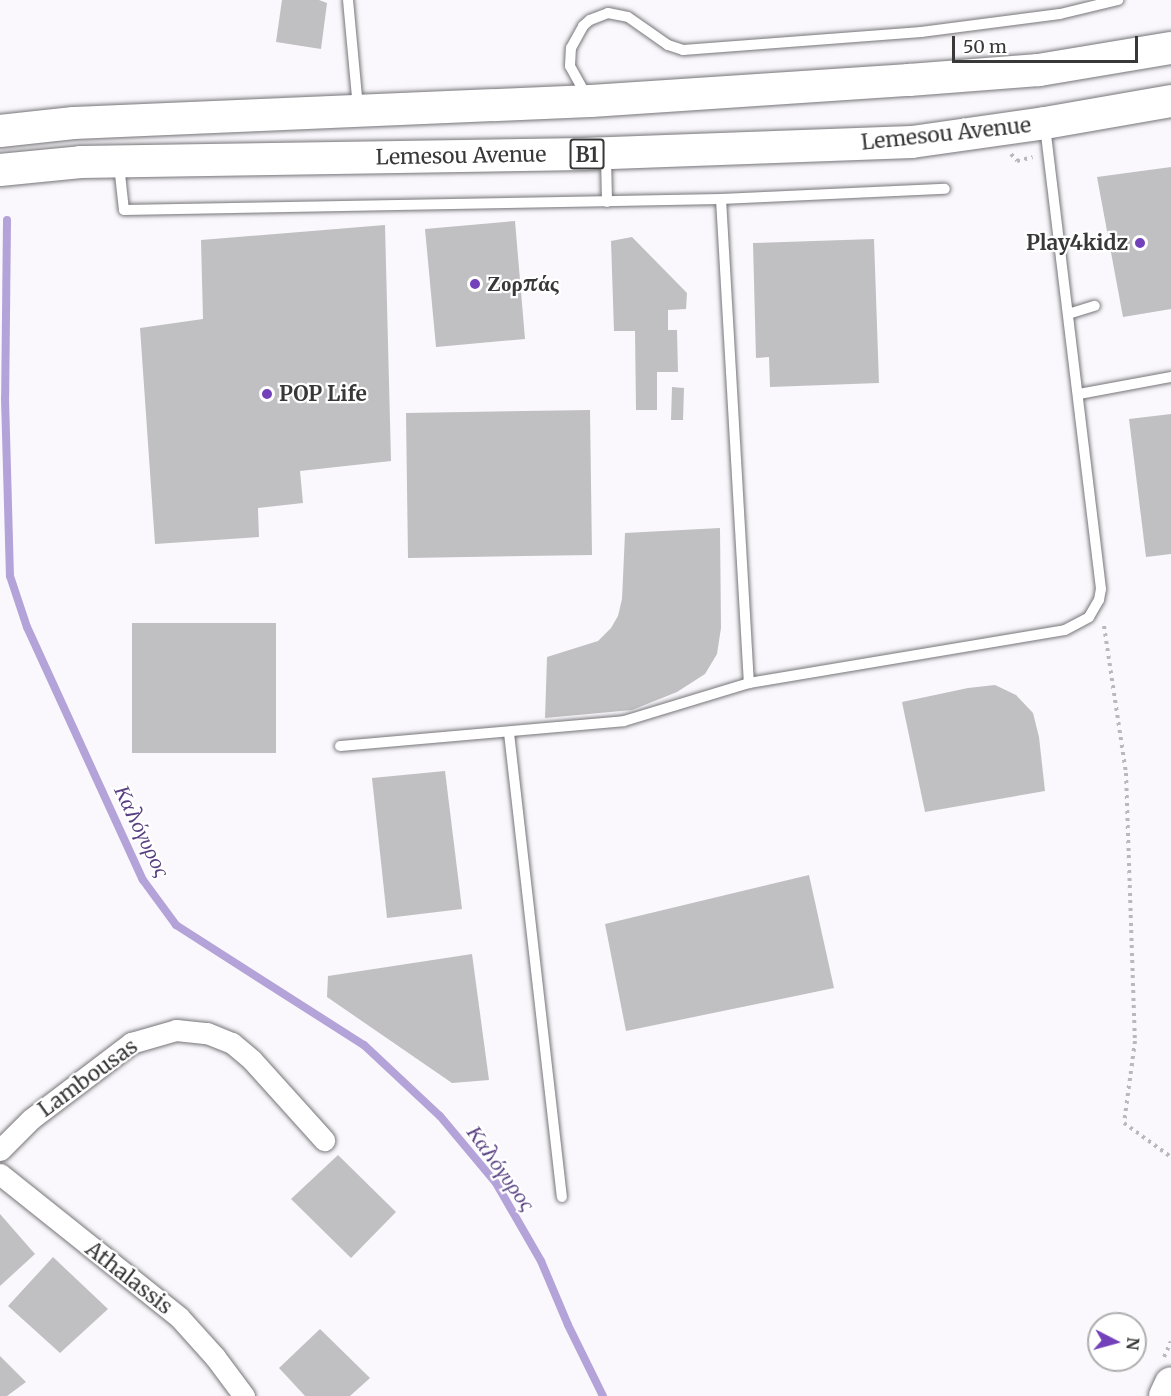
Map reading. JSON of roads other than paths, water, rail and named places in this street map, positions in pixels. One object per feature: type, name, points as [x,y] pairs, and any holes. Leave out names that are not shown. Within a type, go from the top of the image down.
[{"type":"main road","points":[[0,131],[74,123],[591,101],[1039,70],[1171,48]]},
{"type":"main road","name":"Lemesou Avenue","points":[[0,170],[118,161],[606,154],[912,142],[1045,123],[1171,101]]},
{"type":"main road","points":[[1165,1396],[1171,1383]]},
{"type":"street","name":"Lambousas","points":[[0,1150],[31,1119],[131,1043],[176,1030],[207,1033],[237,1047],[324,1140]]},
{"type":"street","name":"Athalassis","points":[[0,1174],[179,1317],[244,1396]]},
{"type":"lane","points":[[348,0],[358,111]]},
{"type":"lane","points":[[591,101],[578,83],[569,57],[574,39],[583,26],[590,20],[608,13],[628,17],[668,45],[682,50],[933,31],[1060,14],[1118,0]]},
{"type":"lane","points":[[340,746],[509,733],[624,721],[749,683],[1065,630],[1089,617],[1099,600],[1101,589],[1045,123]]},
{"type":"lane","points":[[606,154],[607,201]]},
{"type":"lane","points":[[118,161],[124,210],[721,200],[945,189]]},
{"type":"lane","points":[[721,200],[749,683]]},
{"type":"lane","points":[[1068,314],[1095,306]]},
{"type":"lane","points":[[1079,394],[1171,377]]},
{"type":"lane","points":[[509,733],[562,1197]]},
{"type":"waterway","name":"Καλόγυρος","points":[[7,220],[5,398],[10,576],[27,627],[143,880],[176,925],[364,1045],[440,1116],[496,1183],[541,1261],[568,1325],[603,1396]]},
{"type":"place","name":"Play4kidz","points":[[1140,243]]},
{"type":"place","name":"Ζορπάς","points":[[475,284]]},
{"type":"place","name":"POP Life","points":[[267,394]]}]
